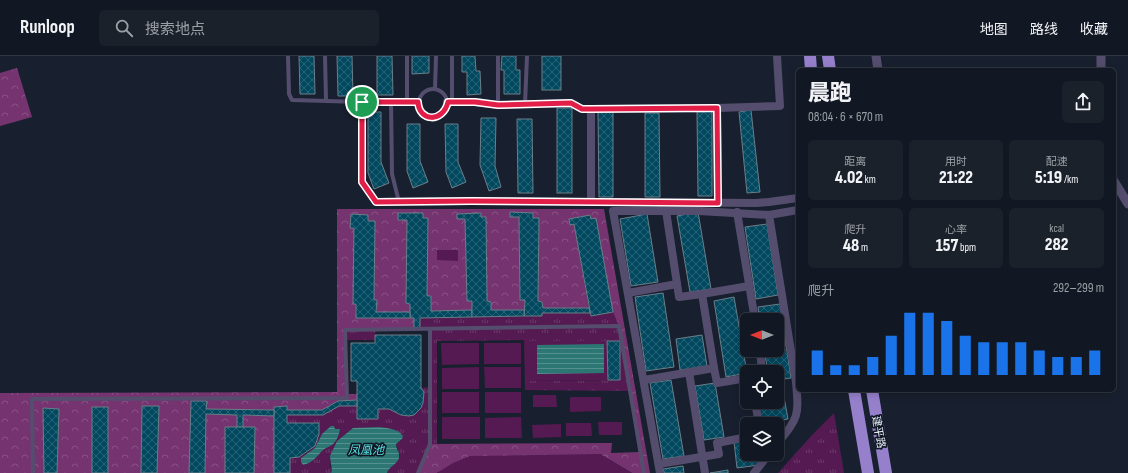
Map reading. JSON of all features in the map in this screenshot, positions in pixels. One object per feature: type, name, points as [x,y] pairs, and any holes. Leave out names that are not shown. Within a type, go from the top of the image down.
[{"type":"highway","points":[[810,56],[811,68]]},
{"type":"highway","points":[[828,56],[830,68]]},
{"type":"highway","name":"建平路","points":[[854,392],[868,473]]},
{"type":"highway","name":"建平路","points":[[872,392],[886,473]]},
{"type":"street","points":[[450,102],[475,102],[498,105],[571,103],[582,109],[780,106],[777,56]]},
{"type":"street","points":[[876,56],[878,68]]},
{"type":"street","points":[[1101,56],[1101,68]]},
{"type":"street","points":[[362,102],[362,182],[376,202],[718,203],[769,202],[796,198]]},
{"type":"street","points":[[717,108],[718,203]]},
{"type":"street","points":[[591,109],[591,202]]},
{"type":"street","points":[[1116,183],[1128,204]]},
{"type":"street","points":[[660,473],[613,211],[737,212],[769,215],[796,210]]},
{"type":"street","points":[[666,211],[679,297],[749,286]]},
{"type":"street","points":[[737,212],[754,313]]},
{"type":"street","points":[[769,215],[796,382]]},
{"type":"street","points":[[628,293],[677,284]]},
{"type":"street","points":[[702,294],[717,383],[740,379]]},
{"type":"street","points":[[644,380],[714,368]]},
{"type":"street","points":[[689,372],[705,473]]},
{"type":"street","points":[[784,435],[794,423],[798,412],[797,392]]},
{"type":"street","points":[[659,464],[719,454],[717,442],[740,438]]},
{"type":"street","points":[[754,473],[763,461]]},
{"type":"lane","points":[[288,56],[289,94],[292,100],[418,102]]},
{"type":"lane","points":[[325,56],[326,100]]},
{"type":"lane","points":[[407,56],[407,102]]},
{"type":"lane","points":[[435,89],[436,56]]},
{"type":"lane","points":[[450,102],[444,94],[435,89],[426,90],[422,93],[418,106],[422,113],[434,118],[445,111],[450,102],[452,56]]},
{"type":"lane","points":[[498,56],[498,105]]},
{"type":"lane","points":[[526,105],[527,56]]},
{"type":"lane","points":[[391,101],[392,174],[399,202]]},
{"type":"lane","points":[[33,473],[32,399],[346,398],[346,330],[619,326],[644,473]]},
{"type":"lane","points":[[418,473],[430,444],[430,329]]},
{"type":"green space","points":[[17,68],[32,117],[0,126],[0,73]]},
{"type":"green space","points":[[337,209],[604,209],[650,473],[632,473],[600,454],[437,473],[418,473],[430,444],[612,443],[611,453],[640,452],[619,326],[613,312],[596,219],[591,219],[590,215],[569,219],[570,224],[574,224],[589,308],[543,308],[542,302],[538,301],[539,218],[533,218],[532,213],[510,212],[510,217],[519,217],[520,299],[525,300],[524,310],[491,310],[491,302],[487,301],[486,218],[481,217],[481,213],[457,214],[457,219],[465,219],[467,301],[472,301],[472,310],[431,311],[431,296],[427,296],[428,218],[423,218],[422,213],[398,213],[407,220],[406,303],[410,304],[410,312],[376,312],[377,300],[374,300],[375,221],[368,221],[367,215],[351,215],[351,227],[354,228],[356,318],[414,318],[414,329],[346,331],[347,394],[357,394],[357,400],[338,401],[322,410],[287,410],[287,406],[274,407],[274,410],[206,409],[206,401],[189,473],[157,473],[159,407],[143,406],[141,473],[108,473],[108,408],[92,407],[92,473],[57,473],[59,409],[44,408],[44,473],[0,473],[0,393],[337,392]]},
{"type":"green space","points":[[437,250],[458,250],[458,261],[437,260]]},
{"type":"green space","points":[[613,312],[619,326],[630,391],[525,390],[524,340],[437,341],[437,444],[430,444],[418,473],[387,473],[389,468],[400,456],[396,444],[402,439],[388,428],[353,428],[337,441],[330,465],[332,472],[290,473],[290,458],[304,455],[313,448],[318,437],[319,423],[287,423],[287,415],[323,415],[339,406],[357,406],[357,419],[378,419],[378,409],[388,409],[400,415],[407,416],[413,415],[420,409],[424,399],[421,388],[430,387],[430,329],[420,329],[420,318],[542,316],[542,313],[590,313],[591,316]],"holes":[[[529,341],[620,341],[620,380],[529,381]]]},
{"type":"green space","points":[[345,330],[375,330],[375,340],[346,340]]},
{"type":"green space","points":[[529,341],[607,341],[608,380],[529,381]]},
{"type":"green space","points":[[441,343],[479,343],[479,364],[442,365]]},
{"type":"green space","points":[[484,343],[521,343],[521,364],[484,364]]},
{"type":"green space","points":[[479,367],[479,389],[442,389],[442,368]]},
{"type":"green space","points":[[484,367],[521,367],[521,388],[485,388]]},
{"type":"green space","points":[[442,392],[479,392],[479,413],[442,413]]},
{"type":"green space","points":[[485,392],[521,392],[521,413],[485,413]]},
{"type":"green space","points":[[533,395],[556,395],[557,407],[533,407]]},
{"type":"green space","points":[[570,397],[601,397],[601,411],[570,412]]},
{"type":"green space","points":[[834,413],[844,473],[778,473],[812,435]]},
{"type":"green space","points":[[206,414],[237,415],[237,427],[225,427],[225,473],[205,473]]},
{"type":"green space","points":[[243,415],[274,416],[274,473],[254,473],[255,427],[243,427]]},
{"type":"green space","points":[[442,417],[480,417],[480,439],[442,439]]},
{"type":"green space","points":[[521,417],[522,438],[485,438],[485,418]]},
{"type":"green space","points":[[598,422],[622,422],[622,435],[599,435]]},
{"type":"green space","points":[[566,423],[591,423],[592,436],[566,436]]},
{"type":"green space","points":[[561,424],[561,437],[533,438],[532,425]]},
{"type":"green space","points":[[600,454],[632,473],[437,473],[453,463],[470,456]]},
{"type":"water","points":[[604,344],[604,373],[537,374],[537,345]]},
{"type":"water","points":[[331,426],[334,426],[335,429],[340,429],[335,442],[324,449],[312,461],[303,465],[301,458],[315,448],[322,434]]},
{"type":"water","name":"凤凰池","points":[[378,427],[395,430],[403,436],[402,439],[396,444],[399,454],[398,460],[387,473],[330,473],[332,472],[330,456],[337,441],[353,428]]},
{"type":"building","points":[[299,56],[314,56],[315,94],[300,94]]},
{"type":"building","points":[[337,56],[352,56],[353,96],[338,96]]},
{"type":"building","points":[[377,56],[392,56],[393,95],[377,95]]},
{"type":"building","points":[[412,56],[429,56],[429,73],[412,74]]},
{"type":"building","points":[[462,56],[475,56],[476,71],[480,71],[481,94],[467,95],[467,72],[462,72]]},
{"type":"building","points":[[502,56],[516,56],[516,70],[520,70],[520,94],[504,94],[504,70],[501,70]]},
{"type":"building","points":[[542,56],[561,56],[561,90],[542,90]]},
{"type":"building","points":[[557,108],[572,108],[572,193],[557,193]]},
{"type":"building","points":[[751,110],[760,192],[747,193],[739,112]]},
{"type":"building","points":[[712,111],[712,196],[698,196],[697,112]]},
{"type":"building","points":[[368,112],[381,112],[381,162],[389,183],[374,189],[368,173]]},
{"type":"building","points":[[598,112],[613,112],[613,197],[599,197]]},
{"type":"building","points":[[645,113],[659,113],[660,197],[645,197]]},
{"type":"building","points":[[481,118],[496,118],[495,166],[501,187],[489,191],[480,165]]},
{"type":"building","points":[[517,119],[532,119],[533,193],[518,193]]},
{"type":"building","points":[[407,124],[420,124],[420,161],[428,182],[413,188],[407,171]]},
{"type":"building","points":[[445,124],[458,124],[458,162],[466,182],[452,188],[446,172]]},
{"type":"building","points":[[510,212],[533,213],[533,218],[539,218],[538,301],[542,302],[543,308],[589,308],[590,313],[542,313],[542,316],[524,316],[525,300],[520,300],[519,217],[510,217]]},
{"type":"building","points":[[698,212],[711,289],[690,292],[677,216]]},
{"type":"building","points":[[398,213],[423,213],[423,218],[428,218],[427,296],[431,296],[431,311],[472,310],[472,317],[420,318],[420,329],[414,329],[414,318],[410,318],[410,304],[406,303],[407,220],[398,220]]},
{"type":"building","points":[[481,213],[481,217],[486,217],[487,301],[491,302],[491,310],[524,310],[524,316],[472,317],[472,301],[467,301],[465,219],[457,219],[457,214]]},
{"type":"building","points":[[351,214],[368,215],[368,221],[375,221],[374,300],[377,300],[376,312],[410,312],[410,318],[356,318],[356,304],[353,304],[354,228],[350,228]]},
{"type":"building","points":[[647,214],[658,282],[631,286],[620,219]]},
{"type":"building","points":[[590,215],[591,219],[596,218],[613,312],[591,316],[574,224],[570,225],[569,219]]},
{"type":"building","points":[[767,224],[778,295],[756,299],[745,227]]},
{"type":"building","points":[[663,293],[674,367],[646,371],[635,297]]},
{"type":"building","points":[[734,297],[740,332],[740,357],[744,357],[746,365],[740,365],[740,374],[726,377],[714,301]]},
{"type":"building","points":[[780,304],[781,313],[759,313],[758,307]]},
{"type":"building","points":[[784,331],[791,378],[784,379],[784,365],[767,365],[765,357],[784,357]]},
{"type":"building","points":[[375,335],[421,335],[421,388],[424,392],[421,408],[414,415],[401,415],[389,409],[378,409],[378,419],[357,419],[357,381],[351,381],[351,343],[375,343]]},
{"type":"building","points":[[702,335],[707,366],[680,370],[676,339]]},
{"type":"building","points":[[607,341],[620,341],[620,380],[608,380]]},
{"type":"building","points":[[671,380],[684,456],[663,459],[650,383]]},
{"type":"building","points":[[715,383],[724,437],[704,440],[695,386]]},
{"type":"building","points":[[784,397],[788,419],[784,420],[784,417],[759,417],[758,409],[784,409]]},
{"type":"building","points":[[357,400],[357,406],[339,406],[323,415],[287,415],[287,423],[319,423],[319,434],[315,446],[299,457],[290,458],[290,473],[274,473],[274,407],[287,406],[287,410],[322,410],[338,401]]},
{"type":"building","points":[[191,401],[207,401],[206,409],[274,410],[274,416],[243,415],[243,427],[237,427],[237,415],[206,414],[205,473],[189,473]]},
{"type":"building","points":[[142,406],[159,406],[157,473],[141,473]]},
{"type":"building","points":[[92,407],[108,407],[108,473],[92,473]]},
{"type":"building","points":[[43,408],[59,409],[57,473],[44,473]]},
{"type":"building","points":[[225,427],[255,427],[254,473],[225,473]]},
{"type":"building","points":[[734,442],[740,442],[740,461],[759,461],[759,465],[737,468]]},
{"type":"building","points":[[683,466],[684,473],[664,473],[663,469]]},
{"type":"building","points":[[728,470],[728,473],[710,473]]},
{"type":"route","points":[[362,102],[418,102],[420,110],[425,116],[434,118],[445,111],[448,102],[475,102],[498,105],[571,103],[582,109],[717,108],[718,203],[471,201],[376,202],[362,182],[362,102]]}]
